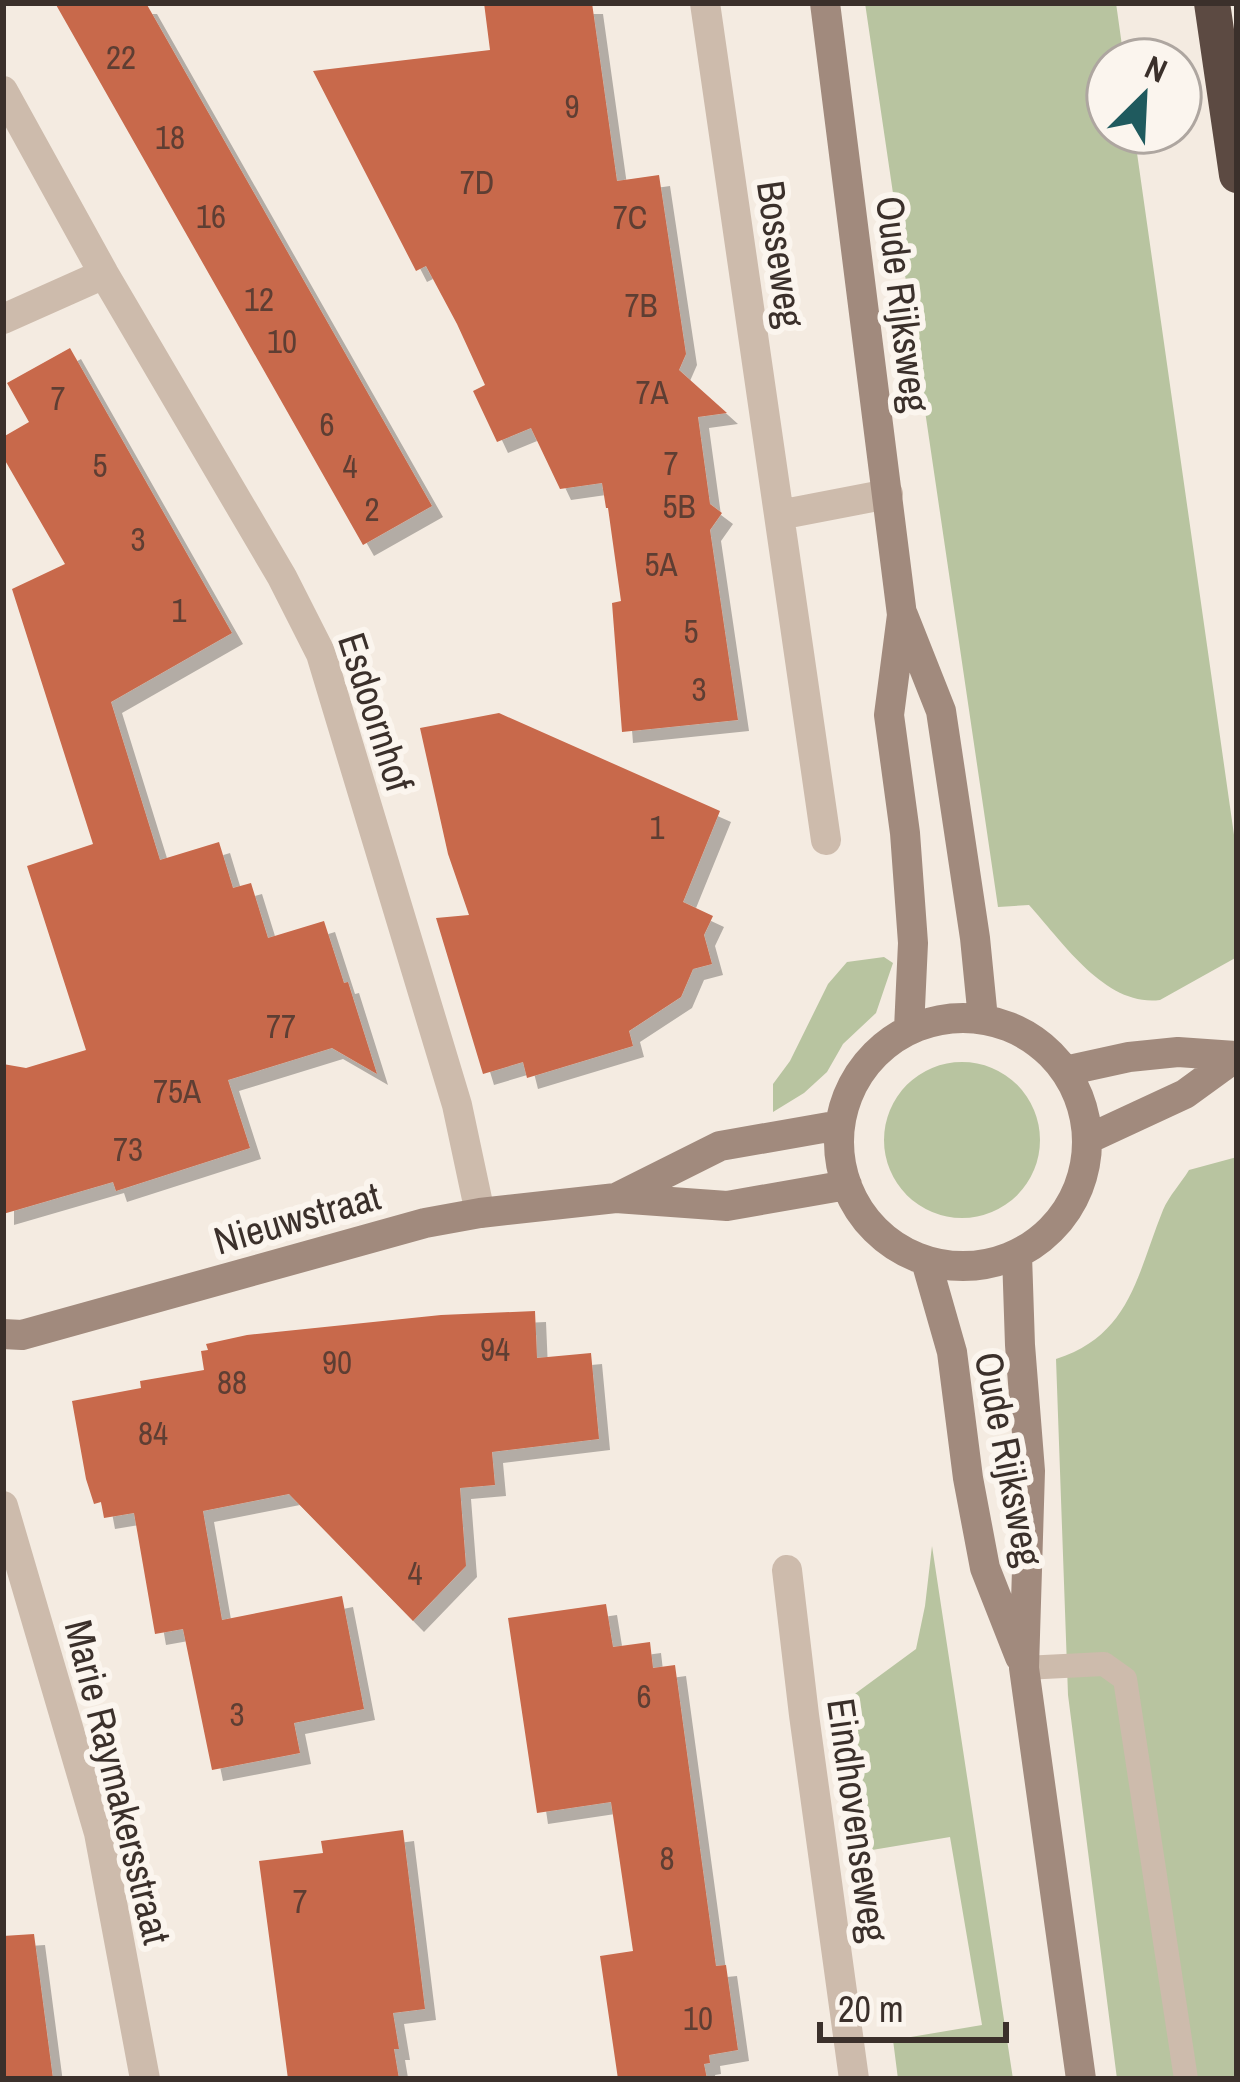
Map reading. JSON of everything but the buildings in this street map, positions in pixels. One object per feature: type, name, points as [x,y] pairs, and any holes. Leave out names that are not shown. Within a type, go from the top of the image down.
[{"type":"highway","points":[[1212,3],[1237,175]]},
{"type":"main road","name":"Oude Rijksweg","points":[[825,3],[902,614],[889,715],[912,926],[909,1029]]},
{"type":"main road","name":"Oude Rijksweg","points":[[902,614],[941,711],[983,1019]]},
{"type":"main road","points":[[946,1018],[983,1019],[1017,1030],[1047,1050],[1065,1071],[1084,1111],[1086,1168],[1062,1219],[1042,1240],[1017,1255],[972,1266],[926,1261],[900,1250],[860,1210],[839,1156],[840,1125],[851,1086],[875,1052],[909,1029],[946,1018]]},
{"type":"main road","points":[[1065,1071],[1178,1052],[1236,1056]]},
{"type":"main road","points":[[1088,1139],[1185,1094],[1236,1056]]},
{"type":"main road","name":"Nieuwstraat","points":[[616,1198],[720,1146],[840,1125]]},
{"type":"main road","name":"Nieuwstraat","points":[[3,1334],[22,1335],[425,1223],[480,1213],[616,1198],[727,1206],[847,1185]]},
{"type":"main road","name":"Oude Rijksweg","points":[[1017,1255],[1030,1471],[1024,1668],[1081,2079]]},
{"type":"main road","name":"Oude Rijksweg","points":[[926,1261],[952,1352],[985,1568],[1024,1668]]},
{"type":"street","name":"Bosseweg","points":[[705,3],[826,841]]},
{"type":"street","name":"Esdoornhof","points":[[3,91],[282,577],[321,654],[457,1105],[480,1213]]},
{"type":"street","points":[[3,320],[104,274]]},
{"type":"street","points":[[779,515],[888,494]]},
{"type":"street","name":"Marie Raymakersstraat","points":[[3,1507],[99,1833],[145,2079]]},
{"type":"street","name":"Eindhovenseweg","points":[[787,1570],[854,2079]]},
{"type":"lane","points":[[1024,1668],[1104,1664],[1125,1679],[1186,2079]]},
{"type":"green space","points":[[865,3],[1116,3],[1121,36],[1084,36],[1084,156],[1137,156],[1237,856],[1237,957],[1160,1000],[1140,999],[1103,983],[1086,969],[1029,905],[998,907]]},
{"type":"green space","points":[[884,957],[893,963],[876,1013],[843,1044],[827,1072],[773,1112],[773,1084],[790,1061],[828,984],[847,962]]},
{"type":"green space","points":[[962,1062],[992,1068],[1017,1085],[1034,1110],[1040,1140],[1034,1170],[1017,1195],[992,1212],[962,1218],[932,1212],[907,1195],[890,1170],[884,1140],[890,1110],[907,1085],[932,1068]]},
{"type":"green space","points":[[1237,1157],[1237,2079],[1117,2079],[1068,1695],[1056,1359],[1101,1335],[1116,1318],[1128,1300],[1166,1205],[1189,1170]]},
{"type":"green space","points":[[932,1546],[1013,2079],[898,2079],[893,2040],[982,2025],[950,1837],[860,1852],[837,1707],[916,1649]]}]
